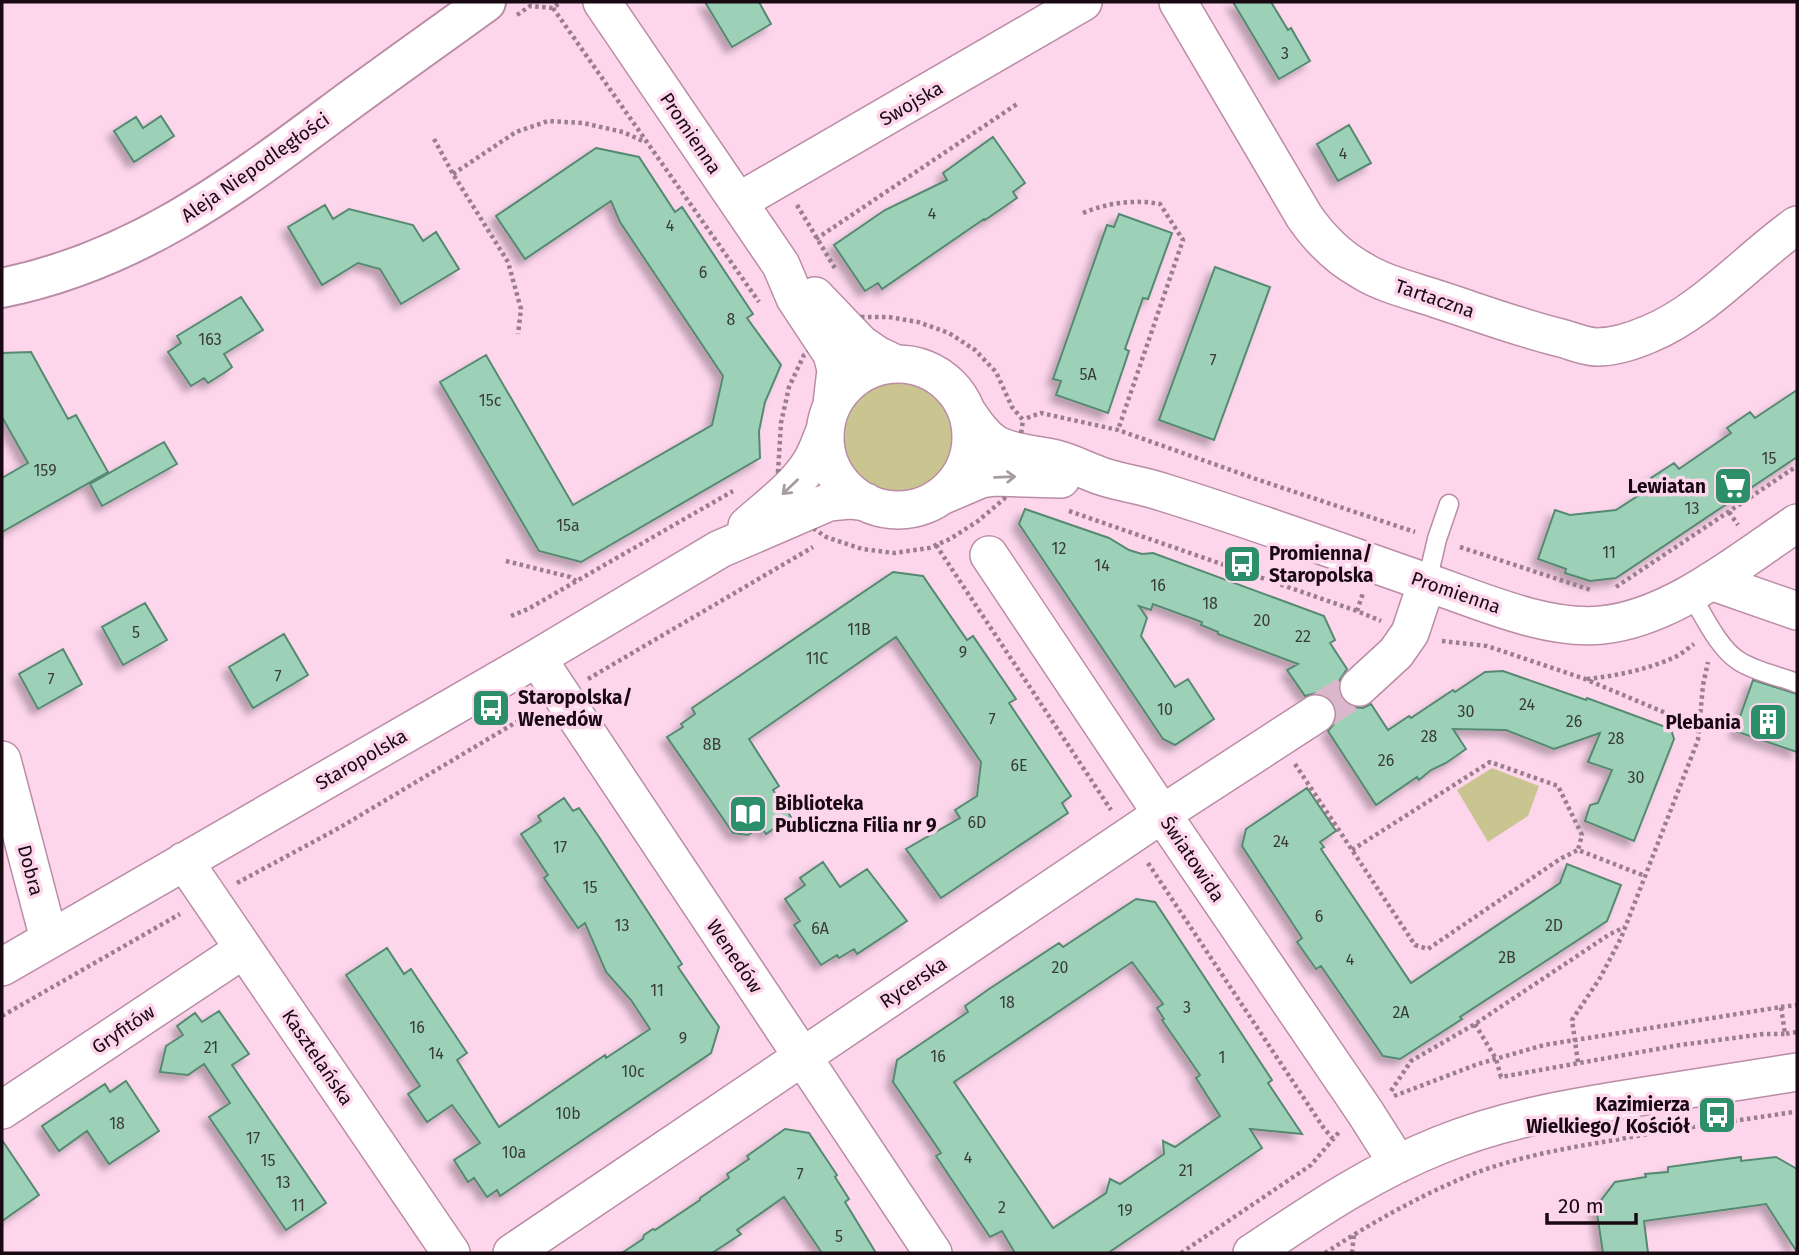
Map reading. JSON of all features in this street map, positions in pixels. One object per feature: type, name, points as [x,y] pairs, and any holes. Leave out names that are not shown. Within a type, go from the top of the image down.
[{"type":"street","name":"Aleja Niepodległości","points":[[2,288],[44,278],[103,257],[179,220],[266,162],[486,2]]},
{"type":"street","name":"Promienna","points":[[602,2],[781,265],[808,289],[816,344],[832,354],[836,370],[828,417]]},
{"type":"street","name":"Swojska","points":[[738,202],[1083,2]]},
{"type":"street","name":"Tartaczna","points":[[1178,2],[1314,231],[1348,262],[1378,279],[1537,332],[1596,347],[1650,334],[1673,322],[1697,306],[1797,225]]},
{"type":"street","name":"Promienna","points":[[816,344],[861,344],[896,364]]},
{"type":"street","points":[[896,364],[926,369],[951,386],[961,398],[967,412],[971,443],[961,473],[941,496],[923,505],[904,510],[885,509],[866,502],[843,485],[828,459],[825,445],[828,417],[848,383],[870,369],[896,364]]},
{"type":"street","name":"Promienna","points":[[967,412],[984,435],[1009,450],[1014,479]]},
{"type":"street","name":"Staropolska","points":[[2,967],[537,658],[720,549],[793,495],[803,473],[813,460],[828,417]]},
{"type":"street","name":"Promienna","points":[[941,496],[981,479],[1014,479],[1056,459],[1101,476],[1163,492],[1487,604],[1545,620],[1581,625],[1599,625],[1653,613],[1701,587],[1797,523]]},
{"type":"street","name":"Staropolska","points":[[793,495],[829,502],[866,502]]},
{"type":"street","name":"Światowida","points":[[989,555],[1398,1164]]},
{"type":"street","points":[[1359,687],[1396,653],[1410,633],[1427,582]]},
{"type":"street","points":[[1701,587],[1797,611]]},
{"type":"street","name":"Wenedów","points":[[537,658],[933,1253]]},
{"type":"street","name":"Rycerska","points":[[512,1253],[1162,814],[1316,714]]},
{"type":"street","name":"Dobra","points":[[2,760],[49,939]]},
{"type":"street","name":"Kasztelańska","points":[[184,861],[451,1253]]},
{"type":"street","name":"Gryfitów","points":[[2,1110],[244,948]]},
{"type":"street","points":[[1252,1253],[1334,1199],[1398,1164],[1440,1145],[1516,1119],[1793,1073]]},
{"type":"lane","points":[[1427,582],[1449,504]]},
{"type":"lane","points":[[1701,587],[1713,630],[1727,651],[1747,665],[1797,683]]},
{"type":"path","points":[[561,2],[553,8],[764,310]]},
{"type":"path","points":[[816,239],[1017,104]]},
{"type":"path","points":[[453,174],[516,132],[548,121],[583,123],[623,132],[647,143]]},
{"type":"path","points":[[434,139],[508,262],[521,309],[518,334]]},
{"type":"path","points":[[1083,213],[1101,206],[1145,201],[1160,204],[1183,240],[1118,430]]},
{"type":"path","points":[[2,1016],[209,898],[339,828],[810,550],[793,495],[781,423],[789,387],[816,344],[861,317],[889,317],[918,322],[949,332],[975,350],[996,372],[1012,407],[1023,420],[1014,479],[1004,499],[978,521],[950,539],[929,548],[894,553],[862,549],[793,495]]},
{"type":"path","points":[[512,616],[733,491]]},
{"type":"path","points":[[1068,510],[1357,611],[1410,633],[1431,639],[1487,646],[1585,679],[1699,727]]},
{"type":"path","points":[[506,561],[576,581]]},
{"type":"path","points":[[1578,1062],[1573,1020],[1621,939],[1698,740],[1703,685],[1713,630]]},
{"type":"path","points":[[1278,739],[1352,850],[1415,944],[1428,949],[1578,849],[1582,835],[1558,786],[1490,762],[1352,850]]},
{"type":"path","points":[[1578,849],[1645,876]]},
{"type":"path","points":[[1387,1098],[1410,1061],[1475,1024],[1610,934],[1625,927]]},
{"type":"path","points":[[1781,1007],[1797,1005]]},
{"type":"path","points":[[1475,1024],[1496,1059],[1501,1077],[1680,1045],[1764,1034],[1785,1034],[1793,1073]]},
{"type":"path","points":[[1325,1253],[1419,1198],[1472,1175],[1539,1154],[1668,1130],[1796,1112]]},
{"type":"path","points":[[1352,1253],[1354,1234]]},
{"type":"shaded area","points":[[897,381],[918,386],[936,398],[948,416],[953,437],[948,458],[936,476],[918,488],[897,493],[876,488],[858,476],[846,458],[841,437],[846,416],[858,398],[876,386]]},
{"type":"shaded area","points":[[1492,768],[1539,786],[1528,816],[1488,842],[1457,790]]},
{"type":"building","points":[[705,2],[759,2],[771,24],[732,47]]},
{"type":"building","points":[[1233,2],[1271,2],[1288,30],[1291,28],[1310,61],[1279,79]]},
{"type":"building","points":[[161,116],[174,136],[134,162],[114,131],[136,117],[143,128]]},
{"type":"building","points":[[1349,125],[1371,163],[1338,181],[1317,144]]},
{"type":"building","points":[[993,137],[1025,183],[1013,192],[1017,198],[882,289],[878,283],[865,291],[834,245],[885,210],[947,180],[943,173]]},
{"type":"building","points":[[596,148],[639,157],[675,212],[682,207],[753,314],[747,318],[781,365],[765,402],[759,431],[760,458],[581,562],[539,551],[440,382],[486,355],[573,505],[712,425],[723,376],[620,222],[611,201],[525,259],[496,216]]},
{"type":"building","points":[[325,205],[333,219],[349,209],[413,225],[423,241],[436,232],[459,269],[401,304],[380,269],[358,263],[322,285],[288,227]]},
{"type":"building","points":[[1119,214],[1172,233],[1148,299],[1143,298],[1125,349],[1129,351],[1108,413],[1056,395],[1061,381],[1053,379],[1107,225],[1114,227]]},
{"type":"building","points":[[1215,267],[1270,287],[1214,440],[1159,420]]},
{"type":"building","points":[[241,297],[263,330],[224,354],[232,367],[227,371],[208,383],[204,378],[191,386],[168,352],[181,343],[177,336]]},
{"type":"building","points":[[31,352],[68,419],[76,415],[108,472],[2,532],[2,478],[28,463],[2,417],[2,353]]},
{"type":"building","points":[[1797,390],[1797,457],[1616,578],[1590,581],[1565,573],[1566,569],[1538,559],[1555,510],[1570,515],[1616,510],[1656,484],[1651,478],[1674,463],[1679,469],[1731,433],[1727,428],[1750,412],[1755,418]]},
{"type":"building","points":[[164,442],[177,464],[102,506],[90,484]]},
{"type":"building","points":[[1025,509],[1109,538],[1129,550],[1142,554],[1153,553],[1324,616],[1335,640],[1330,643],[1347,669],[1339,681],[1338,691],[1343,701],[1353,707],[1363,708],[1371,704],[1388,730],[1485,672],[1503,671],[1671,729],[1674,739],[1634,841],[1585,821],[1590,805],[1598,803],[1612,770],[1588,762],[1600,733],[1554,749],[1506,730],[1453,729],[1466,749],[1419,780],[1417,777],[1376,805],[1328,731],[1337,714],[1333,702],[1316,693],[1305,696],[1287,670],[1298,664],[1218,634],[1201,625],[1202,622],[1153,604],[1151,610],[1139,606],[1147,618],[1141,636],[1175,687],[1188,679],[1214,719],[1175,745],[1163,739],[1019,524]]},
{"type":"building","points":[[893,572],[923,576],[967,640],[973,636],[1016,699],[1009,703],[1071,796],[1062,803],[1068,813],[941,898],[906,849],[960,818],[955,810],[977,796],[981,762],[896,637],[749,739],[779,786],[773,790],[791,817],[766,834],[761,827],[748,835],[733,833],[667,737],[683,727],[681,724],[695,714],[692,708]]},
{"type":"building","points":[[145,603],[167,640],[123,665],[102,627]]},
{"type":"building","points":[[284,634],[308,675],[253,708],[229,667]]},
{"type":"building","points":[[63,649],[82,684],[38,709],[19,674]]},
{"type":"building","name":"Plebania","points":[[1753,680],[1797,694],[1797,752],[1735,731]]},
{"type":"building","points":[[1307,788],[1336,831],[1320,842],[1324,847],[1321,849],[1411,983],[1560,883],[1567,864],[1621,885],[1607,921],[1400,1059],[1383,1056],[1321,966],[1316,969],[1297,942],[1302,938],[1242,846],[1246,829]]},
{"type":"building","points":[[564,798],[573,811],[579,808],[599,837],[682,964],[678,967],[719,1027],[711,1053],[500,1196],[497,1190],[487,1197],[474,1178],[468,1182],[454,1160],[480,1143],[452,1105],[427,1122],[408,1094],[420,1086],[346,975],[387,948],[404,974],[411,969],[467,1053],[457,1060],[499,1127],[605,1055],[606,1058],[650,1029],[631,1000],[606,972],[585,923],[578,928],[544,878],[548,875],[521,834],[541,821],[538,816]]},
{"type":"building","points":[[823,862],[840,887],[867,869],[907,921],[857,954],[854,949],[821,965],[794,925],[800,921],[785,899],[805,885],[800,878]]},
{"type":"building","points":[[1136,899],[1155,902],[1272,1080],[1268,1083],[1302,1134],[1250,1129],[1262,1148],[1108,1253],[1015,1253],[1002,1231],[990,1237],[936,1156],[941,1153],[893,1082],[897,1060],[968,1012],[965,1006],[1059,943],[1063,947]],"holes":[[[1132,962],[1163,1004],[1157,1008],[1164,1019],[1162,1020],[1200,1075],[1196,1078],[1220,1116],[1175,1147],[1163,1141],[1164,1154],[1120,1184],[1110,1179],[1106,1193],[1053,1228],[954,1082]]]},
{"type":"building","points":[[219,1011],[249,1054],[232,1065],[326,1203],[286,1230],[209,1117],[230,1103],[204,1064],[188,1075],[160,1072],[166,1046],[183,1035],[177,1026],[195,1013],[202,1022]]},
{"type":"building","points":[[126,1081],[159,1131],[109,1164],[87,1131],[59,1151],[42,1126],[105,1084],[110,1092]]},
{"type":"building","points":[[785,1129],[809,1133],[837,1175],[835,1177],[849,1199],[845,1202],[876,1253],[822,1253],[784,1197],[737,1230],[741,1234],[712,1253],[622,1253],[643,1239],[644,1235],[700,1200],[729,1178],[727,1174],[749,1159],[747,1156]]},
{"type":"building","points":[[2,1140],[39,1195],[2,1221]]},
{"type":"building","points":[[1741,1157],[1741,1161],[1776,1157],[1797,1169],[1797,1252],[1766,1204],[1644,1221],[1648,1253],[1603,1253],[1596,1207],[1615,1182],[1646,1177],[1645,1174],[1668,1172],[1668,1167]]},
{"type":"tunnel","points":[[1316,714],[1359,687]]},
{"type":"place","name":"Lewiatan","points":[[1733,486]]},
{"type":"place","name":"Promienna/ Staropolska","points":[[1242,564]]},
{"type":"place","name":"Staropolska/ Wenedów","points":[[491,708]]},
{"type":"place","name":"Plebania","points":[[1768,722]]},
{"type":"place","name":"Biblioteka Publiczna Filia nr 9","points":[[748,814]]},
{"type":"place","name":"Kazimierza Wielkiego/ Kościół","points":[[1717,1115]]}]
